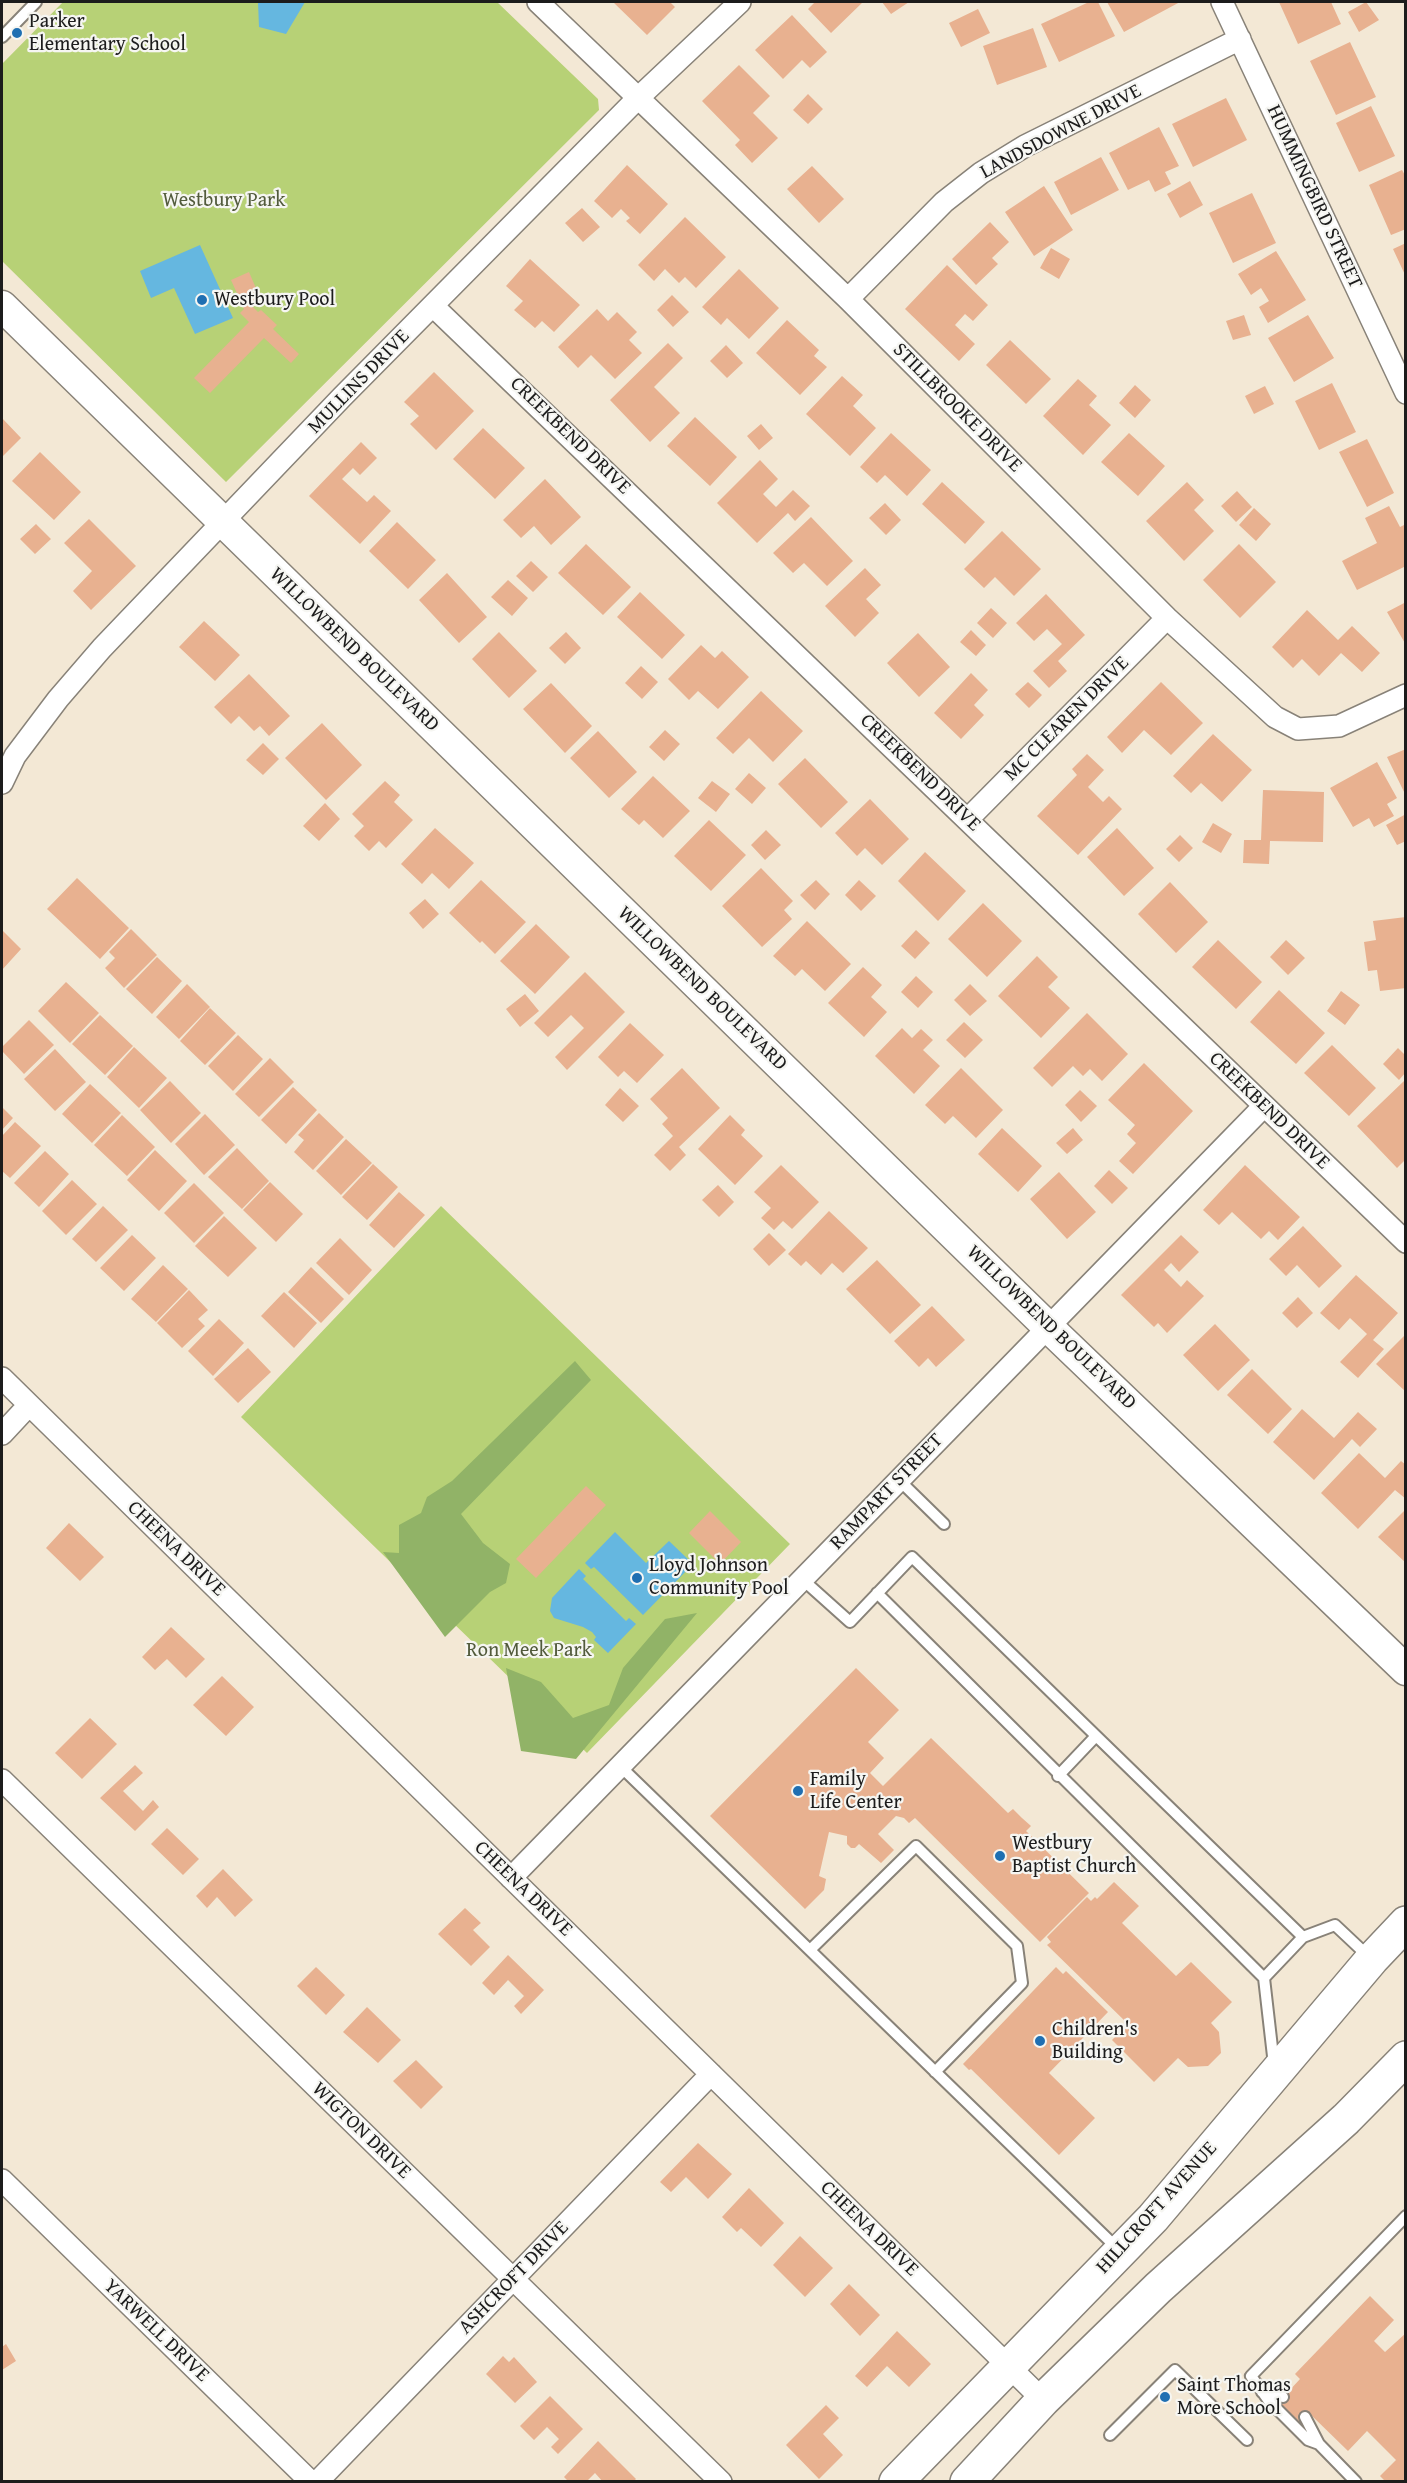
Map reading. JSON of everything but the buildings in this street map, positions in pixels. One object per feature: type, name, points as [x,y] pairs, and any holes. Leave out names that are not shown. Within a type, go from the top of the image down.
[{"type":"main road","name":"WILLOWBEND BOULEVARD","points":[[2,306],[1048,1327],[1406,1670]]},
{"type":"main road","name":"HILLCROFT AVENUE","points":[[896,2481],[1153,2218],[1275,2072],[1406,1923]]},
{"type":"main road","points":[[967,2481],[1044,2400],[1158,2288],[1346,2120],[1406,2058]]},
{"type":"street","name":"STILLBROOKE DRIVE","points":[[538,2],[848,298],[1167,618],[1275,717],[1298,729],[1339,726],[1406,695]]},
{"type":"street","name":"MULLINS DRIVE","points":[[2,783],[15,756],[87,665],[342,398],[638,99],[740,2]]},
{"type":"street","name":"HUMMINGBIRD STREET","points":[[1221,2],[1406,393]]},
{"type":"street","name":"LANDSDOWNE DRIVE","points":[[848,298],[944,202],[981,173],[1025,147],[1240,39]]},
{"type":"street","name":"CREEKBEND DRIVE","points":[[433,306],[1406,1242]]},
{"type":"street","name":"MC CLEAREN DRIVE","points":[[968,819],[1167,618]]},
{"type":"street","name":"RAMPART STREET","points":[[511,1878],[1264,1106]]},
{"type":"street","name":"CHEENA DRIVE","points":[[2,1378],[1044,2400]]},
{"type":"street","points":[[2,1434],[30,1405]]},
{"type":"street","name":"WIGTON DRIVE","points":[[2,1780],[722,2481]]},
{"type":"street","name":"ASHCROFT DRIVE","points":[[317,2481],[711,2074]]},
{"type":"street","name":"YARWELL DRIVE","points":[[2,2180],[311,2481]]},
{"type":"lane","points":[[2,37],[36,2]]},
{"type":"lane","points":[[899,1480],[944,1524]]},
{"type":"lane","points":[[802,1579],[850,1622],[912,1557],[1303,1937]]},
{"type":"lane","points":[[877,1593],[1058,1776],[1264,1978],[1275,2072]]},
{"type":"lane","points":[[1058,1776],[1095,1736]]},
{"type":"lane","points":[[620,1766],[1120,2251]]},
{"type":"lane","points":[[811,1949],[916,1846],[1017,1946],[1022,1983],[935,2072]]},
{"type":"lane","points":[[1264,1978],[1303,1937],[1335,1926],[1372,1959]]},
{"type":"lane","points":[[1319,2444],[1308,2440],[1269,2401],[1251,2376],[1406,2216]]},
{"type":"lane","points":[[1110,2435],[1175,2370],[1247,2440]]},
{"type":"lane","points":[[1262,2392],[1283,2397]]},
{"type":"lane","points":[[1305,2418],[1319,2444],[1356,2481]]},
{"type":"green space","name":"Westbury Park","points":[[63,2],[497,2],[598,99],[599,110],[226,482],[2,261],[2,64]]},
{"type":"green space","name":"Ron Meek Park","points":[[441,1206],[790,1544],[587,1753],[241,1417]]},
{"type":"green space","points":[[575,1361],[591,1380],[461,1514],[483,1543],[510,1564],[506,1583],[490,1592],[445,1637],[383,1552],[399,1553],[399,1525],[421,1513],[427,1497],[452,1481]]},
{"type":"green space","points":[[697,1613],[576,1759],[521,1751],[506,1668],[541,1682],[573,1718],[609,1705],[623,1668],[665,1619]]},
{"type":"water","points":[[258,2],[305,2],[286,34],[259,27]]},
{"type":"water","points":[[200,245],[233,318],[195,334],[174,288],[151,298],[140,271]]},
{"type":"water","points":[[615,1532],[646,1563],[669,1541],[693,1564],[643,1615],[594,1567],[591,1569],[585,1563]]},
{"type":"water","points":[[579,1569],[586,1576],[583,1579],[626,1621],[629,1618],[636,1624],[608,1653],[594,1640],[596,1637],[592,1632],[554,1618],[550,1611],[552,1598]]},
{"type":"place","name":"Parker Elementary School","points":[[17,33]]},
{"type":"place","name":"Westbury Pool","points":[[202,300]]},
{"type":"place","name":"Lloyd Johnson Community Pool","points":[[637,1578]]},
{"type":"place","name":"Family Life Center","points":[[798,1791]]},
{"type":"place","name":"Westbury Baptist Church","points":[[1000,1856]]},
{"type":"place","name":"Children's Building","points":[[1040,2041]]},
{"type":"place","name":"Saint Thomas More School","points":[[1165,2397]]}]
